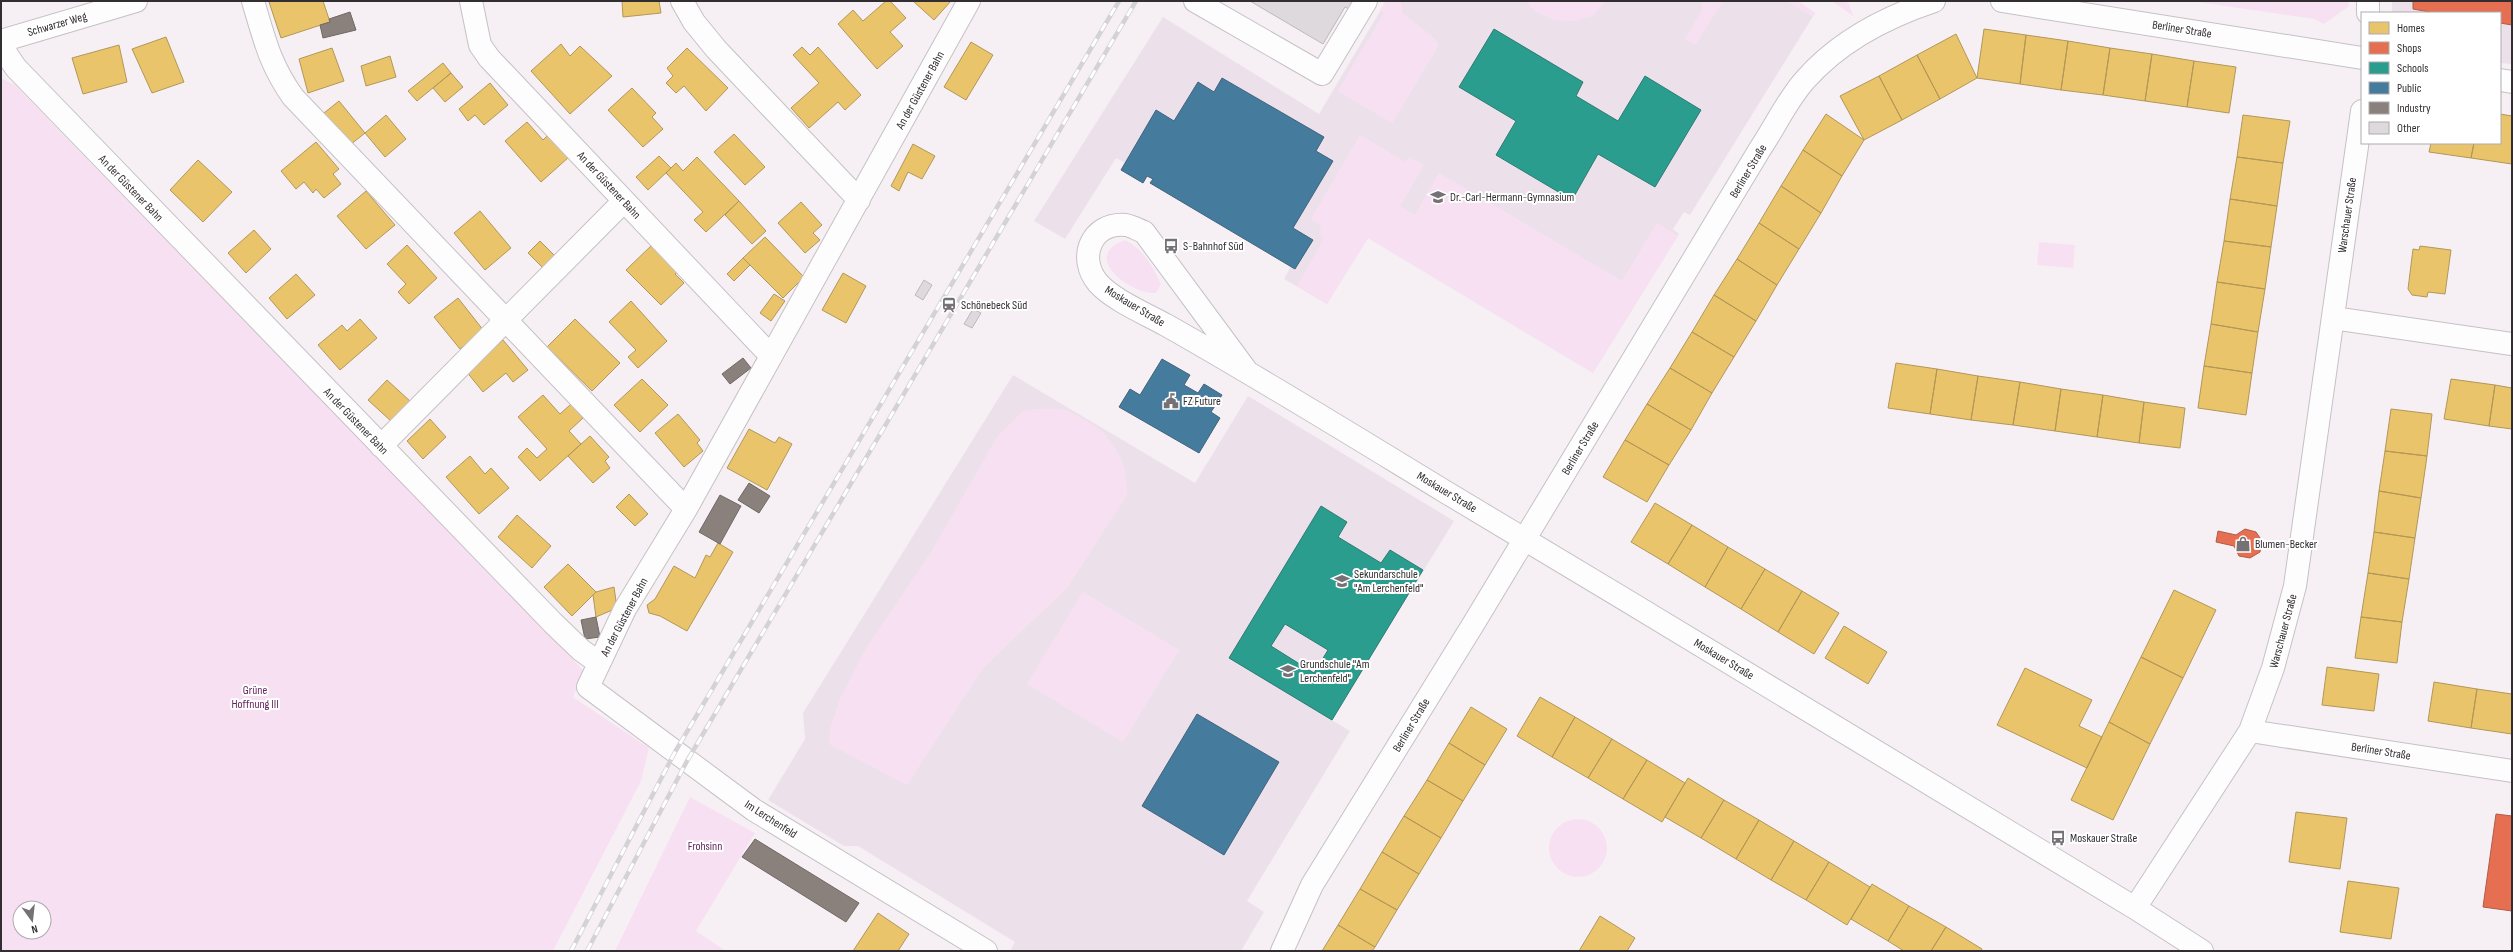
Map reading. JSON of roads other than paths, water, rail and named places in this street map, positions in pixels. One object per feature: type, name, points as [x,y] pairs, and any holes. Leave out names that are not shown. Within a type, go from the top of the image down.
[{"type":"street","name":"Schwarzer Weg","points":[[1,41],[136,1]]},
{"type":"street","points":[[253,1],[269,55],[278,76],[293,97],[686,509]]},
{"type":"street","name":"An der Güstener Bahn","points":[[471,1],[480,45],[489,58],[771,356]]},
{"type":"street","points":[[682,1],[694,22],[716,49],[859,200]]},
{"type":"street","name":"An der Güstener Bahn","points":[[1,41],[7,55],[16,68],[552,623],[581,650],[599,663],[625,609],[686,509],[859,200],[968,1]]},
{"type":"street","points":[[1195,1],[1322,74],[1366,1]]},
{"type":"street","name":"Berliner Straße","points":[[1282,951],[1312,885],[1526,538],[1760,149],[1805,80],[1831,55],[1864,31],[1908,9],[1934,1]]},
{"type":"street","name":"Berliner Straße","points":[[2002,1],[2361,58]]},
{"type":"street","points":[[2368,1],[2368,12]]},
{"type":"street","points":[[2501,80],[2512,82]]},
{"type":"street","name":"Warschauer Straße","points":[[2135,908],[2250,731],[2273,668],[2295,586],[2361,118]]},
{"type":"street","points":[[381,446],[624,201]]},
{"type":"street","name":"Moskauer Straße","points":[[1246,370],[1144,232],[1128,225],[1110,226],[1095,235],[1088,250],[1088,267],[1099,285],[1246,370],[1526,538],[2135,908],[2202,951]]},
{"type":"street","points":[[2333,318],[2512,344]]},
{"type":"street","name":"Im Lerchenfeld","points":[[599,663],[588,687],[719,785],[754,810],[986,951]]},
{"type":"street","name":"Berliner Straße","points":[[2250,731],[2512,771]]},
{"type":"railway","points":[[571,951],[675,752],[1119,1]]},
{"type":"railway","points":[[587,951],[687,761],[1136,1]]},
{"type":"place","name":"Dr.-Carl-Hermann-Gymnasium","points":[[1438,197]]},
{"type":"place","name":"S-Bahnhof Süd","points":[[1171,246]]},
{"type":"place","name":"Schönebeck Süd","points":[[949,305]]},
{"type":"place","name":"FZ Future","points":[[1171,401]]},
{"type":"place","name":"Blumen-Becker","points":[[2243,544]]},
{"type":"place","name":"Sekundarschule \"Am Lerchenfeld\"","points":[[1342,581]]},
{"type":"place","name":"Grundschule \"Am Lerchenfeld\"","points":[[1288,671]]},
{"type":"place","name":"Moskauer Straße","points":[[2058,838]]},
{"type":"park label","name":"Grüne Hoffnung III","points":[[255,697]]},
{"type":"park label","name":"Frohsinn","points":[[705,846]]}]
